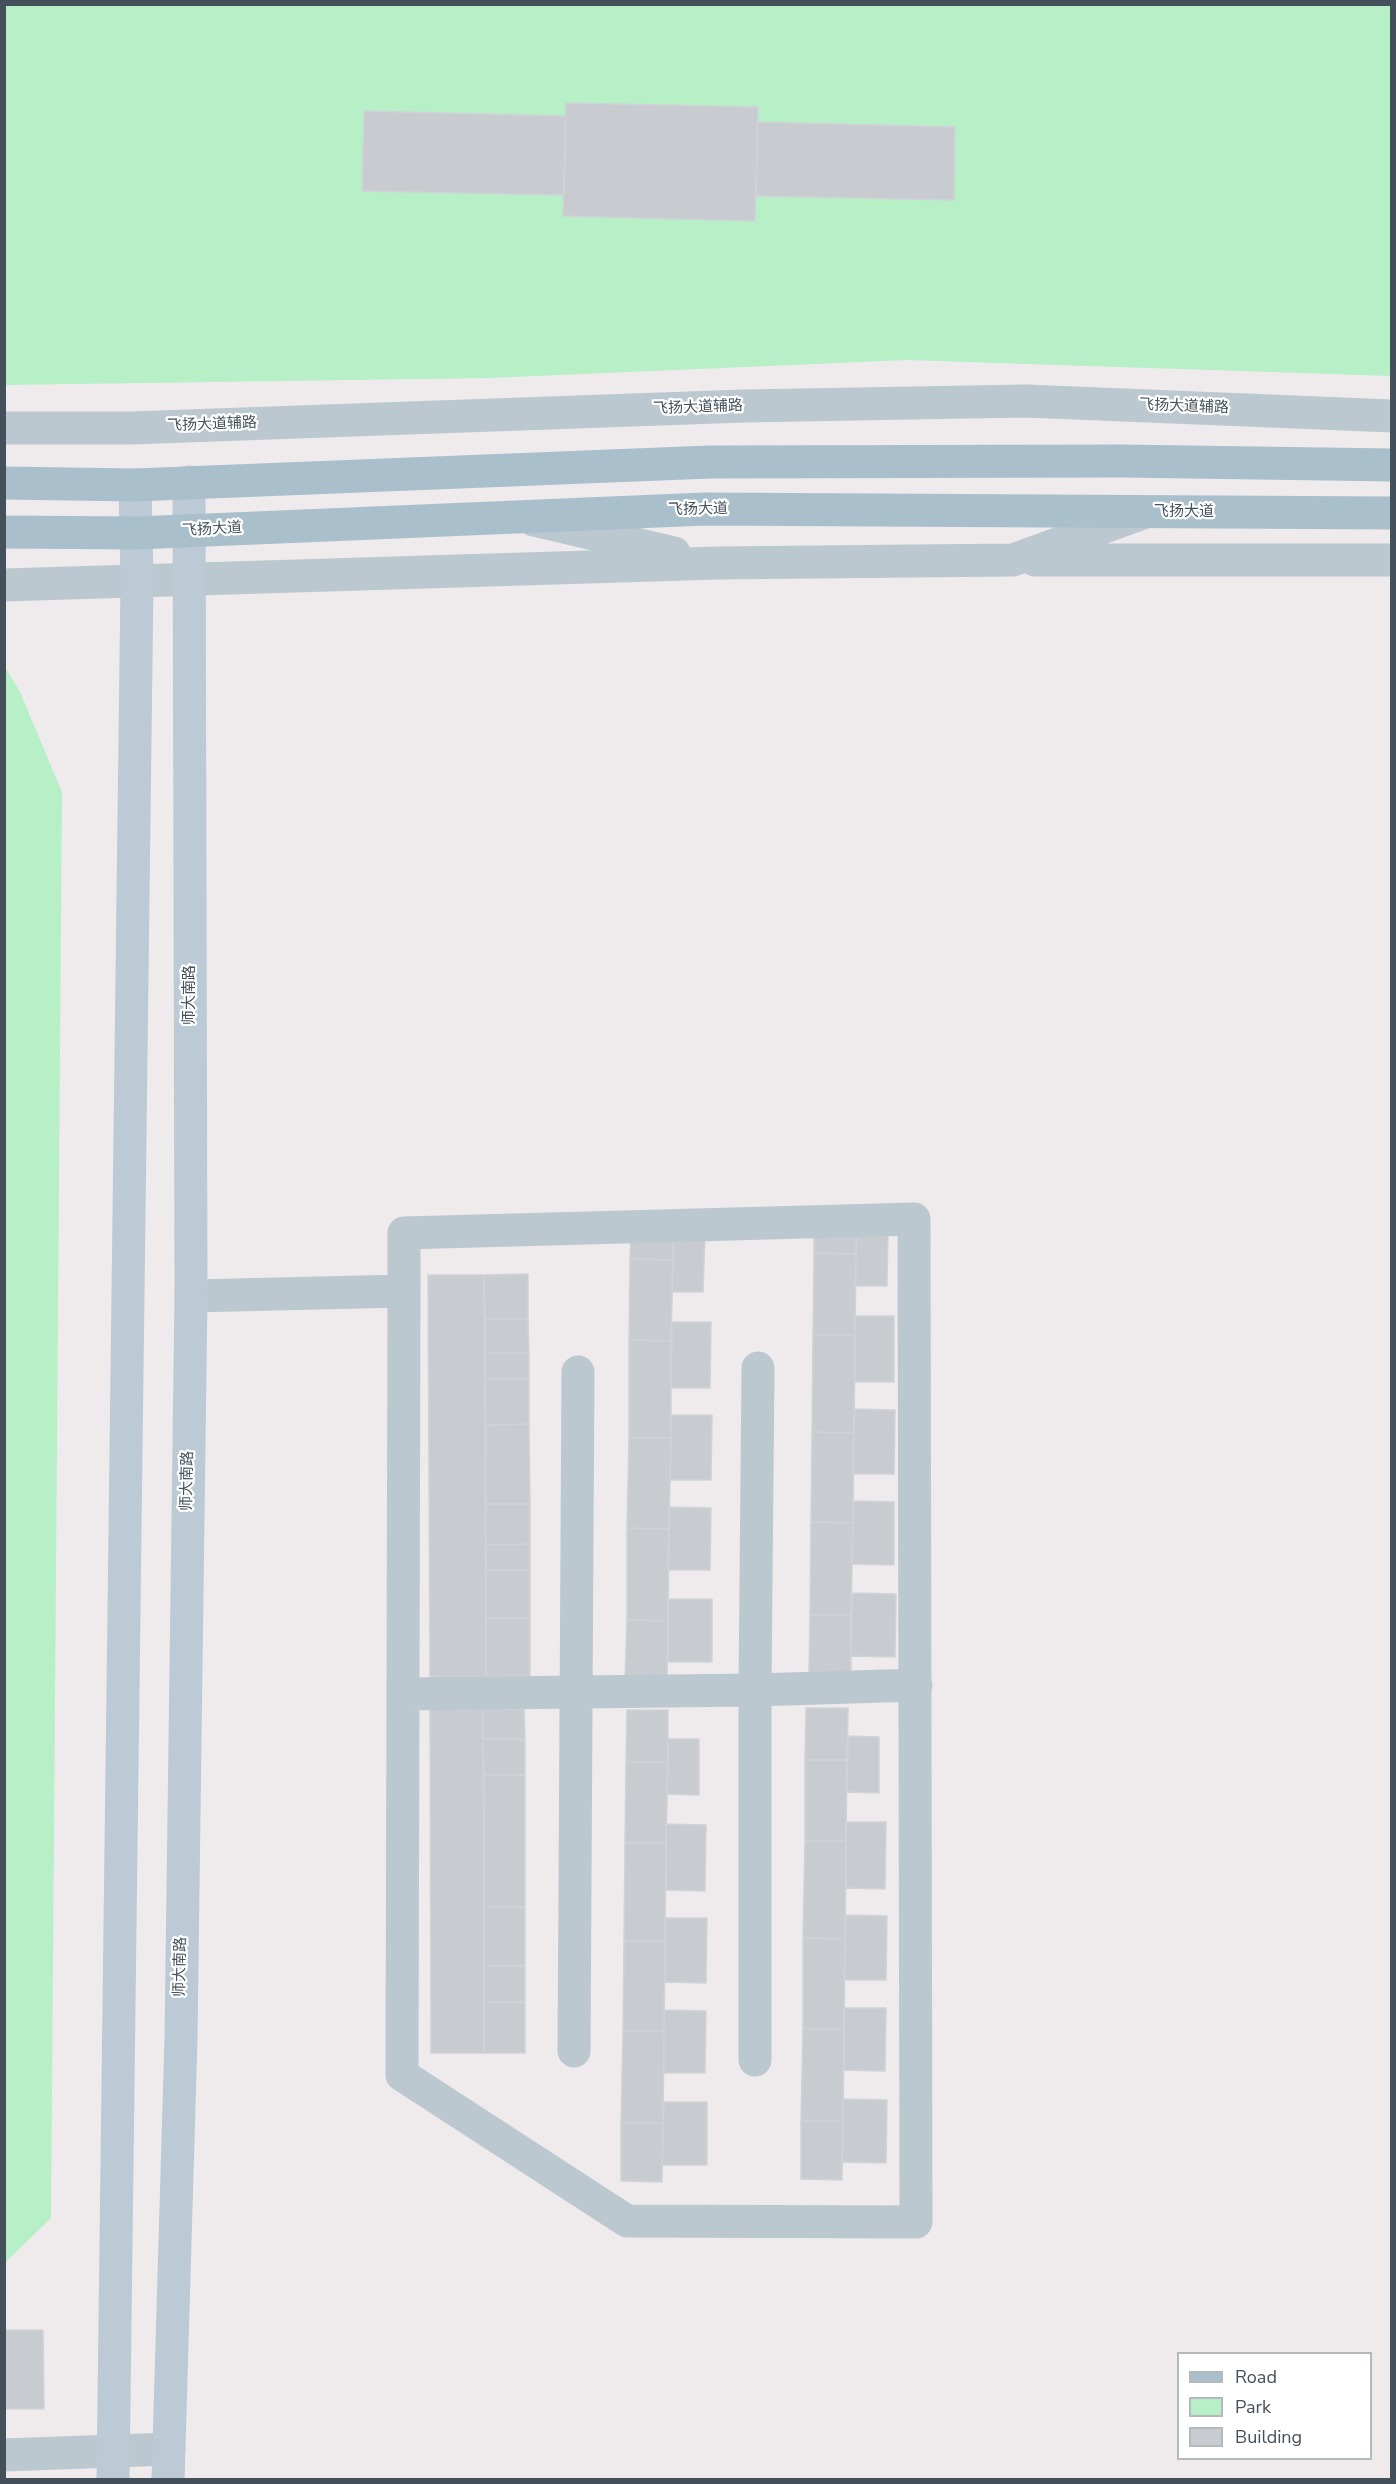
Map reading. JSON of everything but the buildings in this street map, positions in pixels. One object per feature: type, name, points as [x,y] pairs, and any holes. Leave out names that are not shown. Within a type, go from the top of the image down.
[{"type":"main road","points":[[4,483],[135,485],[710,462],[1122,461],[1392,465]]},
{"type":"main road","name":"师大南路","points":[[169,2464],[181,2038],[191,1296],[189,482]]},
{"type":"main road","points":[[113,2466],[137,581],[135,485]]},
{"type":"main road","name":"飞扬大道","points":[[4,532],[137,533],[512,515],[705,509],[1392,513]]},
{"type":"street","name":"飞扬大道辅路","points":[[4,428],[131,428],[744,406],[1026,400],[1392,416]]},
{"type":"street","points":[[1013,560],[1145,512]]},
{"type":"street","points":[[512,515],[718,564]]},
{"type":"street","points":[[4,585],[718,564],[1013,560],[1392,560]]},
{"type":"street","points":[[914,1219],[916,2222],[627,2221],[402,2075],[404,1291],[404,1233],[914,1219]]},
{"type":"street","points":[[191,1296],[404,1291]]},
{"type":"street","points":[[755,2060],[758,1368]]},
{"type":"street","points":[[574,2051],[578,1372]]},
{"type":"street","points":[[404,1694],[755,1690],[916,1685]]},
{"type":"street","points":[[4,2455],[113,2466],[169,2464]]},
{"type":"green space","points":[[4,5],[1391,5],[1391,376],[907,360],[490,378],[5,385]],"holes":[[[566,103],[758,107],[758,122],[955,127],[954,200],[756,196],[755,221],[564,195]]]},
{"type":"green space","points":[[4,665],[20,692],[62,792],[51,2218],[6,2262]]}]
